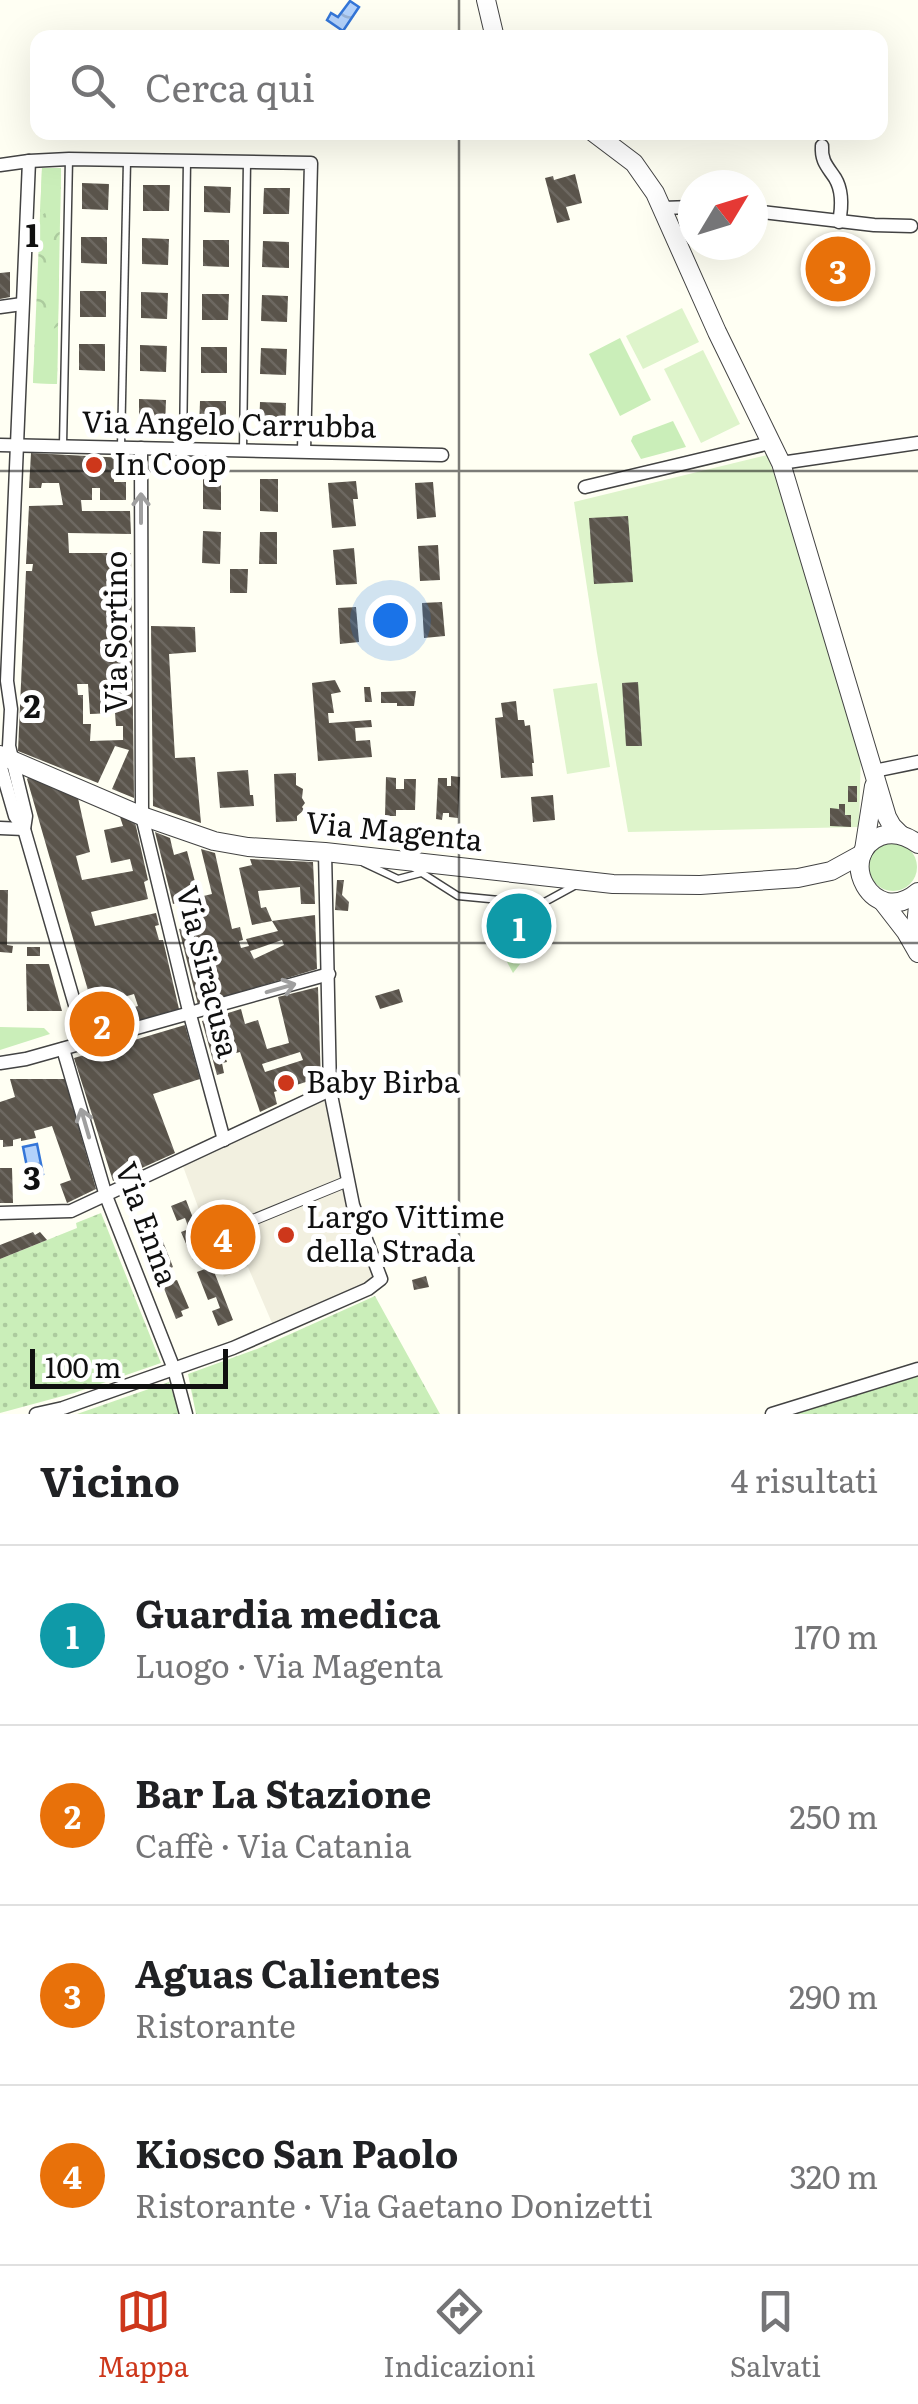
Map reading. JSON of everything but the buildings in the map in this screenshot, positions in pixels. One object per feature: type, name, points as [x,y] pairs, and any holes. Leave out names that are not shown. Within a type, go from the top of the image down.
[{"type":"street","points":[[486,0],[494,30]]},
{"type":"street","points":[[604,140],[646,178],[781,463],[886,817],[910,840]]},
{"type":"street","points":[[822,146],[821,156],[841,193],[839,222]]},
{"type":"street","points":[[0,166],[68,160],[311,162],[304,452]]},
{"type":"street","points":[[29,161],[7,680],[11,709],[9,746],[4,759],[26,816],[24,829],[86,1043]]},
{"type":"street","points":[[662,208],[678,207]]},
{"type":"street","points":[[768,213],[874,226],[911,226]]},
{"type":"street","points":[[0,307],[22,304]]},
{"type":"street","points":[[781,463],[918,443]]},
{"type":"street","points":[[585,488],[770,444]]},
{"type":"street","name":"Via Angelo Carrubba","points":[[0,445],[442,455]]},
{"type":"street","name":"Via Sortino","points":[[141,448],[142,816]]},
{"type":"street","points":[[0,704],[7,680]]},
{"type":"street","name":"Via Magenta","points":[[4,759],[142,816],[248,847],[350,854],[613,884],[700,885],[798,878]]},
{"type":"street","points":[[874,771],[918,762]]},
{"type":"street","points":[[874,771],[874,794],[860,874],[918,950]]},
{"type":"street","name":"Via Siracusa","points":[[142,816],[224,1140]]},
{"type":"street","points":[[0,828],[24,829]]},
{"type":"street","points":[[798,878],[831,871],[887,834],[910,840]]},
{"type":"street","points":[[36,1414],[234,1348],[368,1289],[381,1279],[353,1205],[330,1090],[324,852]]},
{"type":"street","points":[[798,878],[837,881],[899,902],[918,892]]},
{"type":"street","points":[[918,906],[918,950]]},
{"type":"street","points":[[0,1063],[26,1060],[329,974]]},
{"type":"street","name":"Via Enna","points":[[64,1049],[106,1196],[174,1369],[186,1414]]},
{"type":"street","points":[[0,1213],[71,1211],[330,1090]]},
{"type":"street","points":[[248,1222],[348,1181]]},
{"type":"street","points":[[772,1414],[918,1370]]},
{"type":"lane","points":[[63,446],[68,160]]},
{"type":"lane","points":[[121,447],[127,160]]},
{"type":"lane","points":[[183,449],[187,161]]},
{"type":"lane","points":[[244,450],[247,162]]},
{"type":"lane","points":[[350,854],[398,880],[453,866]]},
{"type":"lane","points":[[400,860],[458,896],[540,904],[584,880]]},
{"type":"green space","points":[[42,168],[61,168],[57,384],[33,383]]},
{"type":"green space","points":[[42,168],[61,168],[60,216],[50,210],[40,216]]},
{"type":"green space","points":[[57,275],[58,321],[48,315],[50,281]]},
{"type":"green space","points":[[682,308],[699,342],[643,369],[626,336]]},
{"type":"green space","points":[[36,326],[46,334],[58,326],[57,384],[33,383]]},
{"type":"green space","points":[[620,338],[651,400],[620,416],[589,354]]},
{"type":"green space","points":[[703,350],[740,424],[701,443],[664,369]]},
{"type":"green space","points":[[673,421],[686,447],[641,459],[631,441],[633,436]]},
{"type":"green space","points":[[767,455],[861,750],[859,827],[628,832],[574,502]]},
{"type":"green space","points":[[597,683],[610,767],[567,774],[553,689]]},
{"type":"green space","points":[[893,843],[910,850],[917,867],[910,884],[893,891],[876,884],[869,867],[876,850]]},
{"type":"green space","points":[[542,936],[513,973],[495,940]]},
{"type":"green space","points":[[0,1027],[44,1028],[50,1034],[0,1050]]},
{"type":"green space","points":[[101,1213],[161,1363],[0,1413],[0,1259],[77,1228],[76,1223]]},
{"type":"green space","points":[[375,1296],[440,1414],[196,1414],[188,1374],[257,1349]]},
{"type":"green space","points":[[918,1376],[918,1414],[793,1414]]},
{"type":"green space","points":[[169,1382],[180,1414],[77,1414]]},
{"type":"shaded area","name":"Largo Vittime della Strada","points":[[330,1090],[353,1205],[381,1279],[275,1330],[248,1267],[224,1277],[181,1161]]},
{"type":"water","points":[[350,1],[359,7],[344,30],[327,20],[331,13],[338,17]]},
{"type":"water","points":[[37,1144],[43,1174],[29,1177],[23,1147]]},
{"type":"place","name":"Aguas Calientes","points":[[838,269]]},
{"type":"place","name":"In Coop","points":[[94,465]]},
{"type":"place","name":"Guardia medica","points":[[519,926]]},
{"type":"place","name":"Bar La Stazione","points":[[102,1024]]},
{"type":"place","name":"Baby Birba","points":[[286,1083]]},
{"type":"place","name":"Largo Vittime della Strada","points":[[286,1235]]},
{"type":"place","name":"Kiosco San Paolo","points":[[223,1237]]}]
